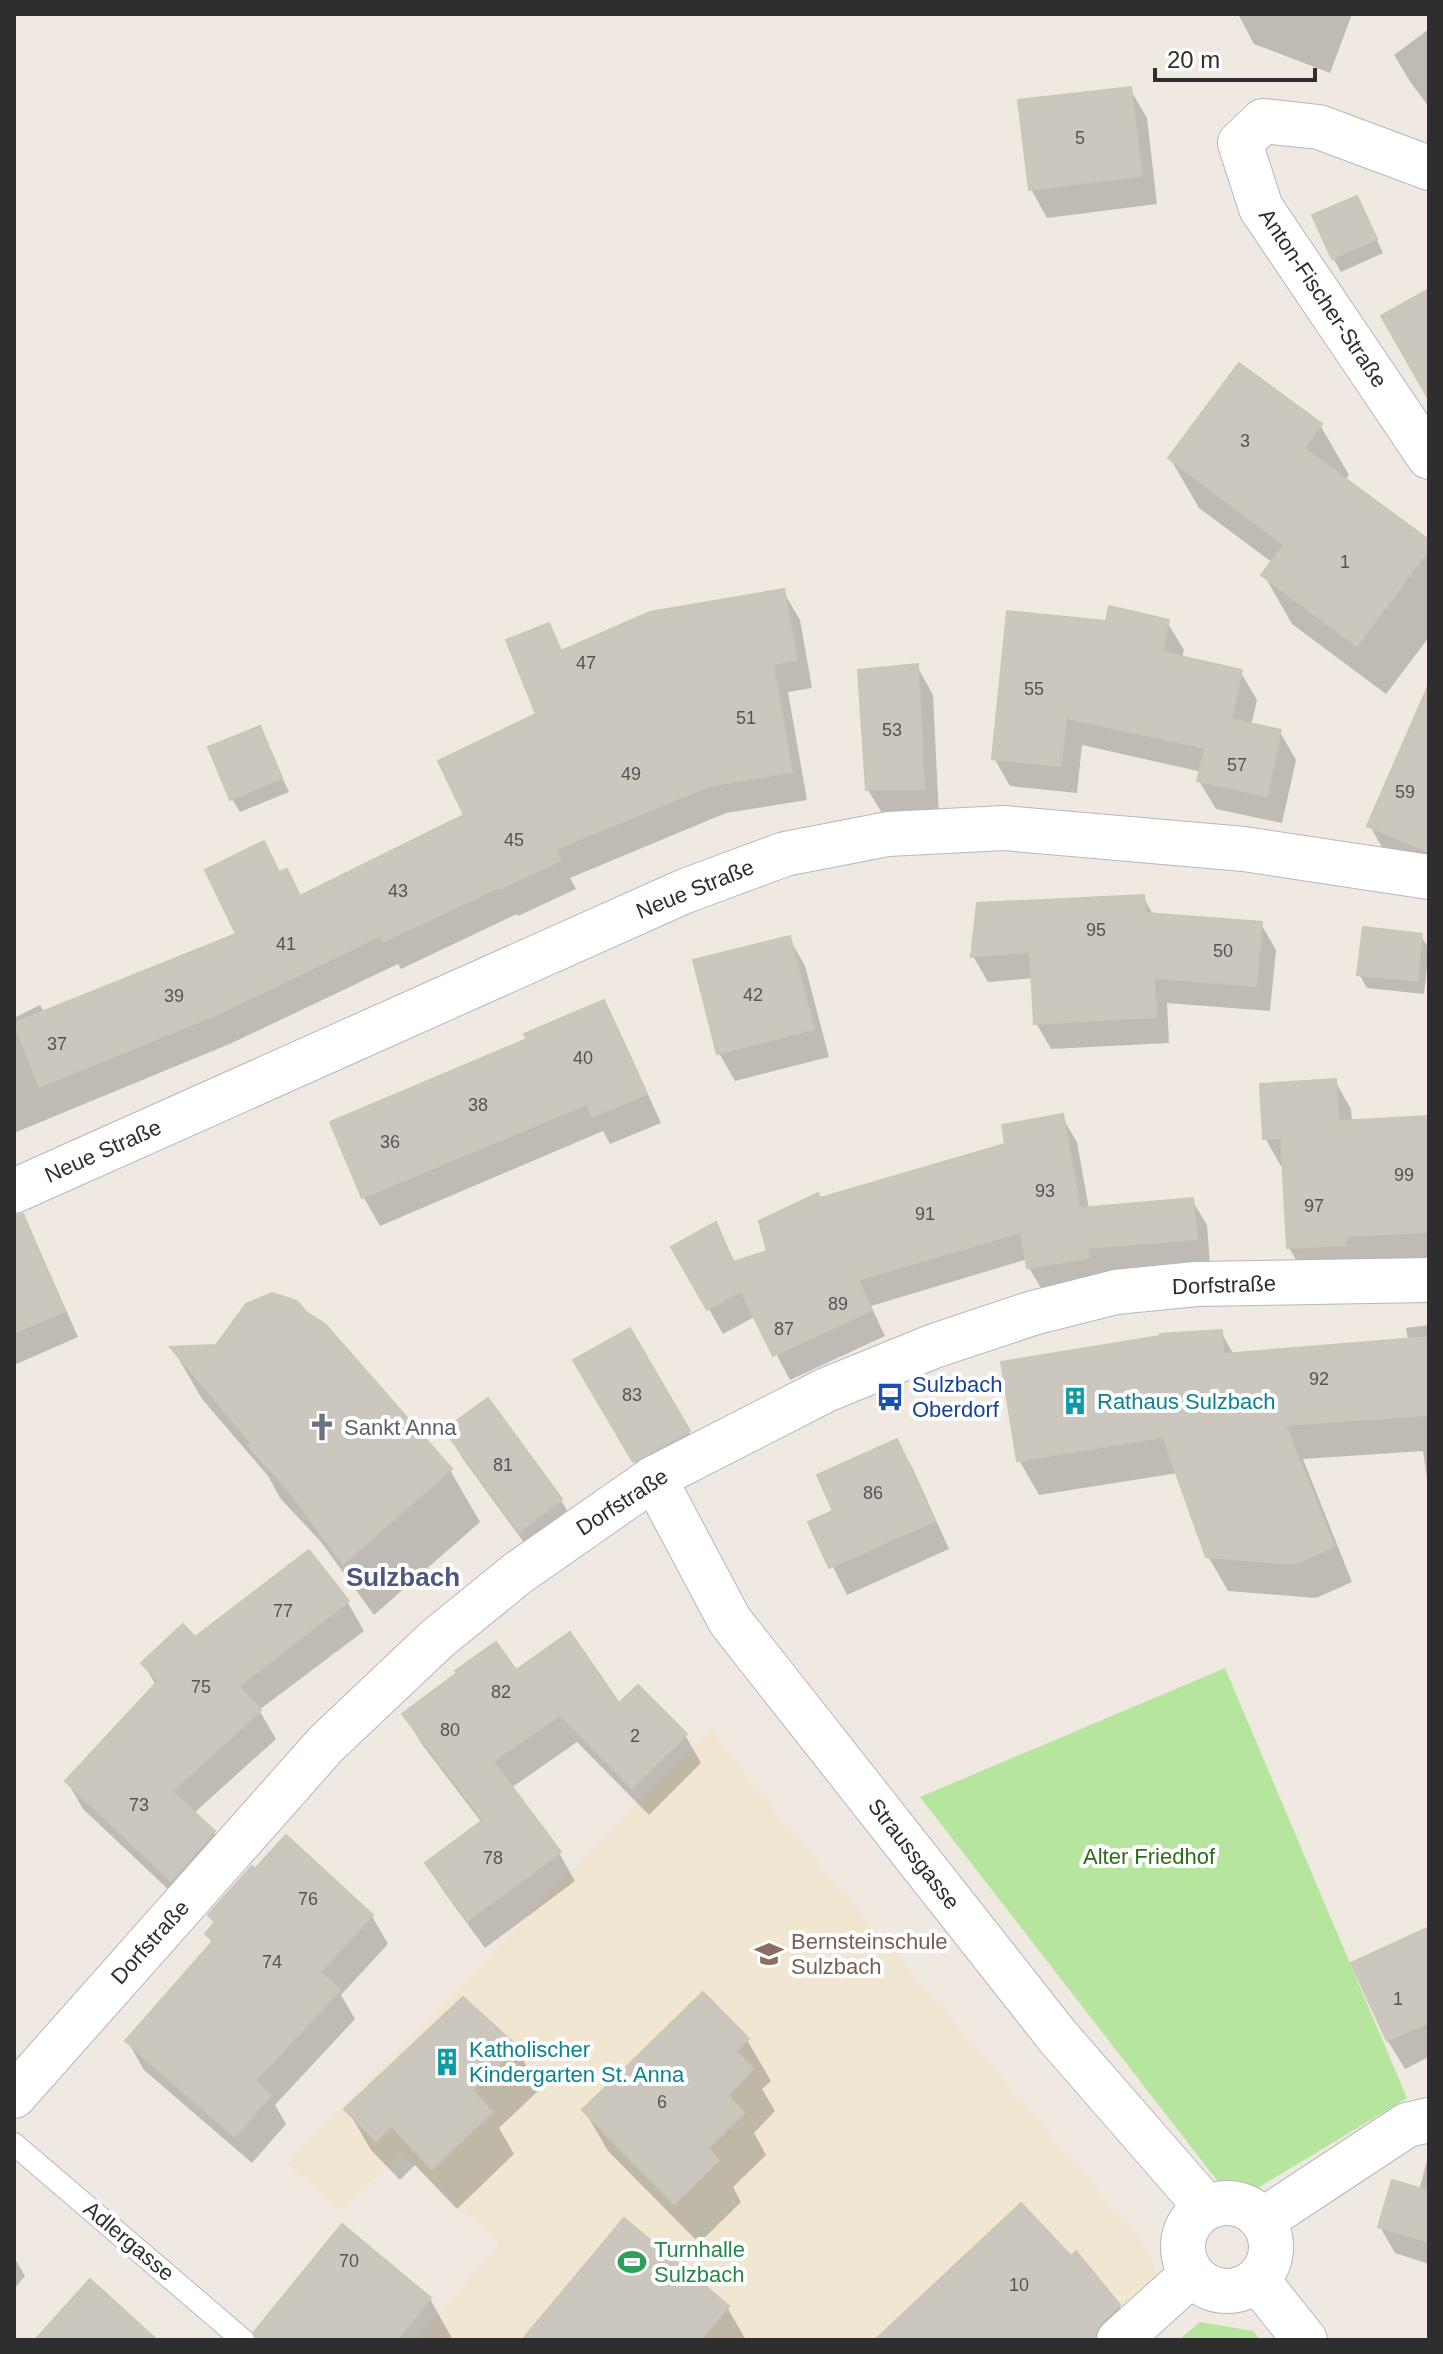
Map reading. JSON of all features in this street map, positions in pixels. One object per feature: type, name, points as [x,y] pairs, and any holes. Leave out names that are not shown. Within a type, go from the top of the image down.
[{"type":"street","name":"Anton-Fischer-Straße","points":[[1429,168],[1319,127],[1263,121],[1240,143],[1261,208],[1429,457]]},
{"type":"street","name":"Neue Straße","points":[[14,1191],[685,891],[785,854],[888,834],[1004,828],[1244,849],[1429,877]]},
{"type":"street","name":"Dorfstraße","points":[[19,2080],[326,1744],[438,1638],[496,1591],[654,1478],[826,1390],[934,1346],[1033,1313],[1116,1292],[1196,1284],[1429,1280]]},
{"type":"street","name":"Straussgasse","points":[[654,1478],[730,1621],[1058,2037],[1206,2207]]},
{"type":"street","points":[[1263,2220],[1407,2125],[1429,2120]]},
{"type":"street","points":[[1221,2203],[1236,2204],[1251,2209],[1263,2220],[1270,2235],[1271,2251],[1267,2267],[1258,2281],[1241,2290],[1223,2292],[1205,2287],[1191,2275],[1183,2258],[1183,2238],[1191,2220],[1206,2207],[1221,2203]]},
{"type":"street","points":[[1119,2340],[1191,2275]]},
{"type":"street","points":[[1258,2281],[1305,2340]]},
{"type":"lane","name":"Adlergasse","points":[[14,2144],[243,2340]]},
{"type":"shaded area","name":"Bernsteinschule Sulzbach","points":[[710,1728],[780,1818],[1148,2249],[1162,2289],[1105,2340],[416,2340],[499,2244],[401,2154],[338,2210],[287,2164]]},
{"type":"green space","name":"Alter Friedhof","points":[[1225,1668],[1407,2098],[1256,2189],[1219,2183],[920,1797]]},
{"type":"green space","points":[[1200,2322],[1253,2331],[1261,2340],[1179,2340]]},
{"type":"building","points":[[1131,87],[1142,176],[1029,190],[1018,100]]},
{"type":"building","points":[[1357,196],[1377,239],[1332,259],[1312,215]]},
{"type":"building","points":[[1429,289],[1429,400],[1381,316]]},
{"type":"building","points":[[1239,363],[1322,424],[1304,448],[1429,540],[1429,549],[1357,646],[1261,575],[1284,545],[1168,458]]},
{"type":"building","points":[[784,589],[797,660],[773,664],[792,772],[709,786],[556,849],[561,860],[500,889],[383,942],[380,936],[216,1015],[39,1087],[14,1023],[236,934],[205,870],[264,841],[279,872],[287,869],[300,896],[464,815],[438,761],[536,714],[506,640],[549,623],[561,651],[650,612]]},
{"type":"building","points":[[1109,606],[1169,620],[1162,652],[1242,670],[1231,719],[1281,730],[1267,796],[1197,781],[1205,748],[1066,718],[1061,766],[992,759],[1007,611],[1106,621]]},
{"type":"building","points":[[918,664],[924,789],[866,790],[858,670]]},
{"type":"building","points":[[1429,684],[1429,852],[1367,826]]},
{"type":"building","points":[[260,726],[282,778],[230,800],[208,747]]},
{"type":"building","points":[[1144,895],[1145,913],[1262,922],[1256,986],[1154,978],[1156,1017],[1034,1024],[1030,952],[971,957],[977,903]]},
{"type":"building","points":[[1363,927],[1422,934],[1417,981],[1357,975]]},
{"type":"building","points":[[790,936],[814,1029],[717,1054],[693,960]]},
{"type":"building","points":[[604,1000],[647,1094],[592,1117],[587,1104],[362,1198],[330,1122],[527,1039],[524,1034]]},
{"type":"building","points":[[1336,1079],[1338,1121],[1429,1116],[1429,1232],[1345,1236],[1346,1245],[1287,1248],[1281,1138],[1263,1139],[1260,1084]]},
{"type":"building","points":[[1063,1114],[1080,1208],[1193,1198],[1197,1239],[1087,1248],[1089,1258],[1027,1268],[1021,1232],[858,1280],[872,1310],[773,1356],[741,1291],[707,1310],[671,1247],[716,1222],[733,1262],[767,1251],[759,1221],[818,1193],[820,1198],[1005,1144],[1002,1125]]},
{"type":"building","points":[[23,1214],[65,1311],[14,1333],[14,1216]]},
{"type":"building","name":"Sankt Anna","points":[[272,1293],[297,1301],[306,1312],[325,1324],[452,1469],[343,1564],[288,1490],[248,1446],[251,1443],[170,1347],[216,1345],[246,1304]]},
{"type":"building","points":[[630,1328],[690,1431],[633,1462],[573,1360]]},
{"type":"building","points":[[1222,1330],[1223,1354],[1429,1337],[1429,1415],[1285,1425],[1334,1546],[1295,1564],[1206,1557],[1163,1437],[1017,1461],[1001,1362],[1160,1334]]},
{"type":"building","points":[[488,1398],[562,1499],[519,1532],[444,1430]]},
{"type":"building","points":[[897,1439],[935,1521],[829,1568],[808,1522],[833,1511],[817,1475]]},
{"type":"building","points":[[309,1550],[349,1601],[239,1686],[261,1710],[172,1791],[215,1831],[171,1881],[65,1781],[158,1681],[141,1663],[183,1624],[195,1637]]},
{"type":"building","points":[[570,1632],[619,1703],[638,1685],[687,1734],[632,1788],[560,1715],[493,1761],[561,1852],[467,1921],[425,1863],[483,1820],[402,1714],[496,1642],[516,1670]]},
{"type":"building","points":[[286,1835],[373,1915],[320,1972],[340,1990],[255,2081],[271,2095],[235,2137],[125,2041],[213,1941],[205,1934],[215,1922],[208,1915],[252,1866],[255,1869]]},
{"type":"building","points":[[1429,1927],[1429,2022],[1387,2041],[1351,1963]]},
{"type":"building","points":[[703,1992],[749,2039],[736,2051],[753,2069],[728,2095],[744,2113],[708,2148],[719,2160],[674,2204],[582,2110]]},
{"type":"building","name":"Katholischer Kindergarten St. Anna","points":[[463,1997],[518,2047],[472,2090],[492,2112],[432,2169],[391,2126],[376,2141],[344,2109]]},
{"type":"building","points":[[1392,2180],[1429,2191],[1429,2242],[1378,2227]]},
{"type":"building","points":[[1021,2203],[1071,2256],[1076,2251],[1120,2305],[1102,2322],[1095,2340],[875,2340]]},
{"type":"building","name":"Turnhalle Sulzbach","points":[[624,2218],[729,2306],[700,2340],[522,2340]]},
{"type":"building","points":[[342,2224],[431,2298],[396,2340],[257,2340],[254,2332]]},
{"type":"building","points":[[90,2279],[157,2340],[35,2340]]},
{"type":"place","name":"Sulzbach Oberdorf","points":[[890,1397]]},
{"type":"place","name":"Rathaus Sulzbach","points":[[1075,1401]]},
{"type":"place","name":"Sankt Anna","points":[[322,1427]]},
{"type":"place","name":"Bernsteinschule Sulzbach","points":[[769,1954]]},
{"type":"place","name":"Katholischer Kindergarten St. Anna","points":[[447,2062]]},
{"type":"place","name":"Turnhalle Sulzbach","points":[[632,2262]]},
{"type":"district","name":"Sulzbach","points":[[403,1577]]}]
